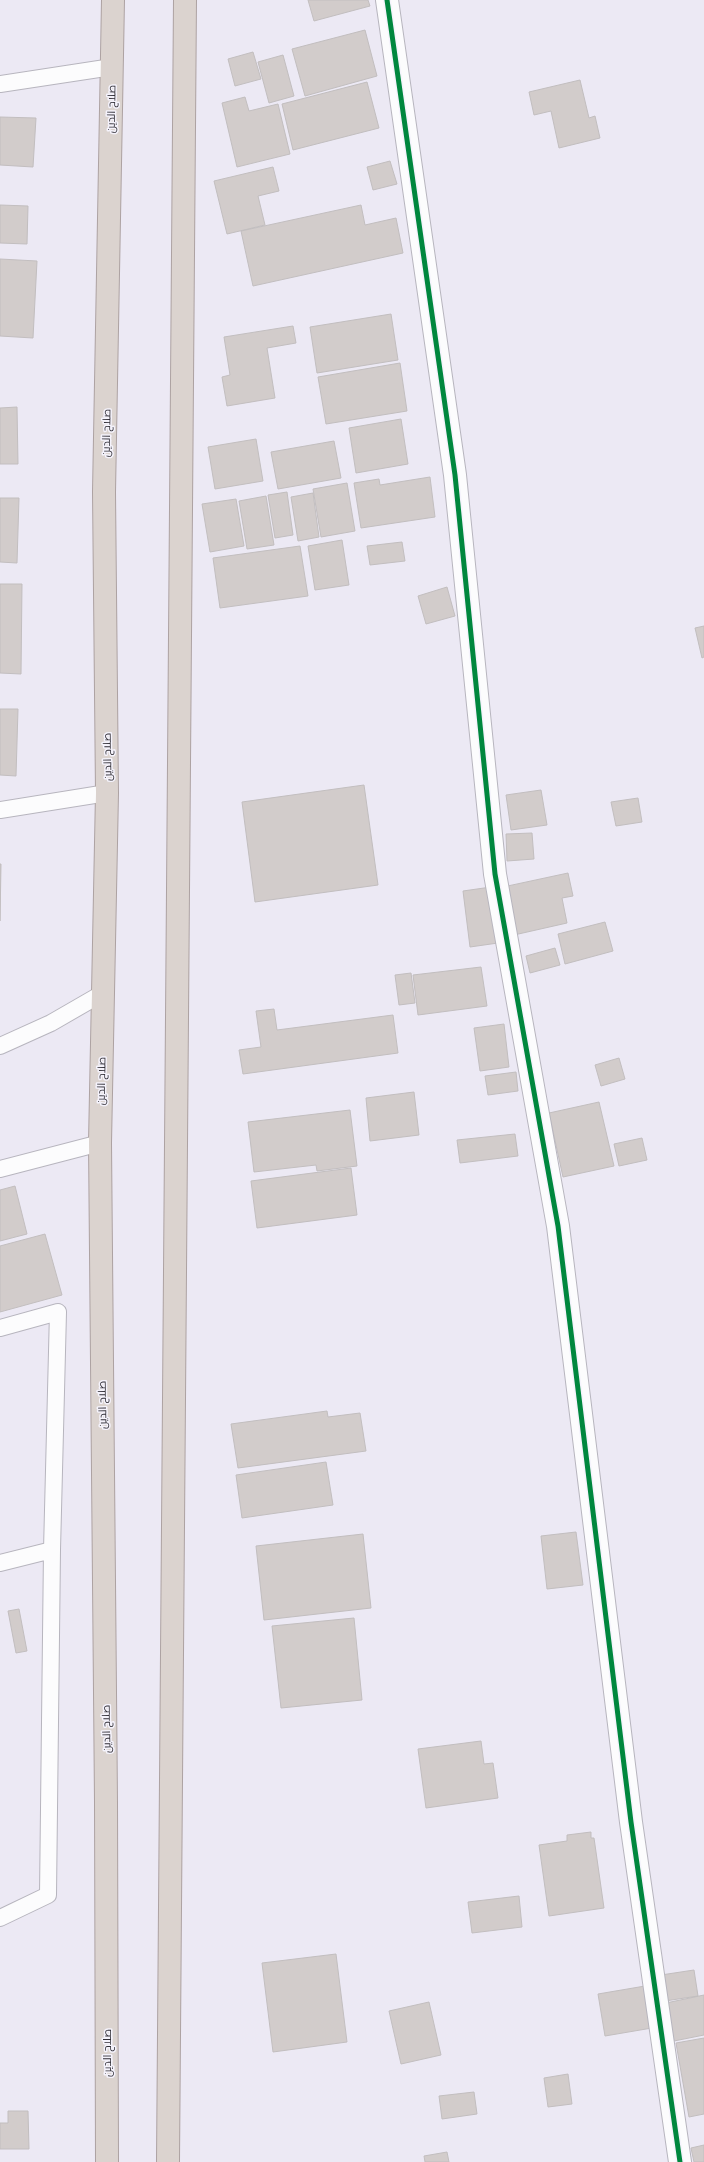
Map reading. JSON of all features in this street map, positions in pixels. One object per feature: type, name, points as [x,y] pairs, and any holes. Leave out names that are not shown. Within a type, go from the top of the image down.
[{"type":"highway","name":"صلاح الدين","points":[[107,2162],[106,1794],[100,1143],[107,793],[104,492],[113,0]]},
{"type":"highway","points":[[168,2162],[185,0]]},
{"type":"street","points":[[387,0],[455,475],[495,874],[558,1226],[631,1822],[680,2162]]},
{"type":"lane","points":[[0,84],[112,67]]},
{"type":"lane","points":[[0,810],[107,793]]},
{"type":"lane","points":[[0,1046],[52,1023],[103,993]]},
{"type":"lane","points":[[0,1169],[100,1143]]},
{"type":"lane","points":[[0,1328],[58,1312],[52,1550],[48,1895],[0,1918]]},
{"type":"lane","points":[[0,1563],[52,1550]]},
{"type":"building","points":[[308,0],[368,0],[370,6],[314,21]]},
{"type":"building","points":[[365,30],[377,76],[305,96],[292,49]]},
{"type":"building","points":[[253,52],[261,79],[235,86],[228,59]]},
{"type":"building","points":[[283,55],[294,96],[269,103],[258,62]]},
{"type":"building","points":[[580,80],[589,118],[595,116],[600,138],[559,148],[551,111],[534,115],[529,92]]},
{"type":"building","points":[[367,82],[379,128],[293,150],[282,104]]},
{"type":"building","points":[[245,97],[249,111],[278,104],[290,154],[237,167],[222,103]]},
{"type":"building","points":[[0,117],[36,118],[33,167],[0,165]]},
{"type":"building","points":[[390,161],[397,184],[373,190],[367,167]]},
{"type":"building","points":[[273,167],[279,191],[258,196],[265,225],[227,234],[214,181]]},
{"type":"building","points":[[0,205],[28,206],[27,244],[0,243]]},
{"type":"building","points":[[361,205],[365,225],[396,218],[403,253],[253,286],[241,231]]},
{"type":"building","points":[[0,259],[37,261],[33,338],[0,336]]},
{"type":"building","points":[[391,314],[398,360],[317,373],[310,327]]},
{"type":"building","points":[[293,326],[296,343],[267,348],[275,398],[227,406],[222,377],[230,375],[224,337]]},
{"type":"building","points":[[400,363],[407,411],[326,424],[318,377]]},
{"type":"building","points":[[17,407],[18,464],[0,464],[0,408]]},
{"type":"building","points":[[401,419],[408,464],[356,473],[349,428]]},
{"type":"building","points":[[256,439],[263,481],[215,489],[208,447]]},
{"type":"building","points":[[334,441],[341,478],[278,489],[271,452]]},
{"type":"building","points":[[430,477],[435,517],[361,528],[354,483],[379,479],[380,485]]},
{"type":"building","points":[[347,483],[355,531],[321,537],[313,489]]},
{"type":"building","points":[[287,492],[293,535],[275,538],[268,495]]},
{"type":"building","points":[[313,493],[319,537],[298,541],[291,497]]},
{"type":"building","points":[[266,496],[274,545],[247,549],[239,501]]},
{"type":"building","points":[[0,498],[19,498],[17,563],[0,562]]},
{"type":"building","points":[[236,499],[244,546],[210,552],[202,504]]},
{"type":"building","points":[[342,540],[349,585],[315,590],[308,546]]},
{"type":"building","points":[[402,542],[405,561],[370,565],[367,546]]},
{"type":"building","points":[[300,546],[308,596],[220,608],[213,558]]},
{"type":"building","points":[[0,584],[22,584],[21,674],[0,673]]},
{"type":"building","points":[[447,587],[455,616],[426,624],[418,596]]},
{"type":"building","points":[[704,626],[704,657],[702,658],[695,628]]},
{"type":"building","points":[[0,709],[18,709],[16,776],[0,775]]},
{"type":"building","points":[[364,785],[378,885],[255,902],[242,802]]},
{"type":"building","points":[[541,790],[547,825],[511,830],[506,795]]},
{"type":"building","points":[[638,798],[642,822],[616,826],[611,802]]},
{"type":"building","points":[[532,833],[534,859],[507,861],[506,834]]},
{"type":"building","points":[[0,864],[1,864],[0,921]]},
{"type":"building","points":[[568,873],[573,896],[562,898],[567,923],[514,935],[503,887]]},
{"type":"building","points":[[491,887],[498,943],[470,947],[463,891]]},
{"type":"building","points":[[605,922],[613,951],[565,964],[558,934]]},
{"type":"building","points":[[555,948],[560,965],[530,973],[526,956]]},
{"type":"building","points":[[481,967],[487,1006],[418,1015],[413,975]]},
{"type":"building","points":[[411,973],[415,1003],[399,1005],[395,975]]},
{"type":"building","points":[[274,1009],[277,1030],[393,1015],[398,1053],[243,1074],[239,1050],[261,1047],[256,1011]]},
{"type":"building","points":[[504,1024],[509,1067],[480,1071],[474,1028]]},
{"type":"building","points":[[619,1058],[625,1079],[601,1086],[595,1065]]},
{"type":"building","points":[[516,1072],[518,1091],[488,1095],[485,1076]]},
{"type":"building","points":[[414,1092],[419,1135],[370,1141],[366,1098]]},
{"type":"building","points":[[599,1102],[614,1166],[563,1177],[549,1113]]},
{"type":"building","points":[[350,1110],[357,1166],[317,1171],[316,1165],[254,1172],[248,1122]]},
{"type":"building","points":[[515,1134],[518,1156],[460,1163],[457,1140]]},
{"type":"building","points":[[642,1138],[647,1160],[619,1166],[614,1144]]},
{"type":"building","points":[[351,1168],[357,1215],[257,1228],[251,1181]]},
{"type":"building","points":[[15,1186],[27,1234],[0,1241],[0,1190]]},
{"type":"building","points":[[45,1234],[62,1295],[0,1312],[0,1246]]},
{"type":"building","points":[[327,1411],[328,1417],[360,1413],[366,1451],[238,1468],[231,1424]]},
{"type":"building","points":[[326,1462],[333,1505],[242,1518],[236,1475]]},
{"type":"building","points":[[576,1532],[583,1585],[547,1589],[541,1536]]},
{"type":"building","points":[[363,1534],[371,1608],[264,1620],[256,1546]]},
{"type":"building","points":[[19,1609],[27,1651],[16,1653],[8,1611]]},
{"type":"building","points":[[354,1618],[362,1700],[281,1708],[272,1626]]},
{"type":"building","points":[[481,1741],[484,1764],[493,1763],[498,1798],[426,1808],[418,1749]]},
{"type":"building","points":[[591,1832],[591,1838],[594,1838],[604,1908],[549,1916],[539,1845],[567,1841],[567,1835]]},
{"type":"building","points":[[519,1896],[522,1927],[472,1933],[468,1902]]},
{"type":"building","points":[[336,1954],[347,2042],[273,2052],[262,1963]]},
{"type":"building","points":[[694,1970],[698,1996],[665,2001],[661,1975]]},
{"type":"building","points":[[645,1986],[652,2028],[605,2036],[598,1994]]},
{"type":"building","points":[[704,1995],[704,2035],[674,2041],[666,2003]]},
{"type":"building","points":[[429,2002],[441,2055],[401,2064],[389,2011]]},
{"type":"building","points":[[704,2038],[704,2114],[689,2117],[676,2043]]},
{"type":"building","points":[[568,2074],[572,2104],[548,2107],[544,2078]]},
{"type":"building","points":[[474,2092],[477,2114],[442,2119],[439,2096]]},
{"type":"building","points":[[8,2111],[28,2111],[29,2149],[0,2149],[0,2123],[8,2123]]},
{"type":"building","points":[[704,2145],[704,2162],[694,2162],[691,2148]]},
{"type":"building","points":[[447,2152],[449,2162],[425,2162],[424,2156]]},
{"type":"cycle path","points":[[387,0],[455,475],[495,874],[558,1226],[631,1822],[680,2162]]}]
